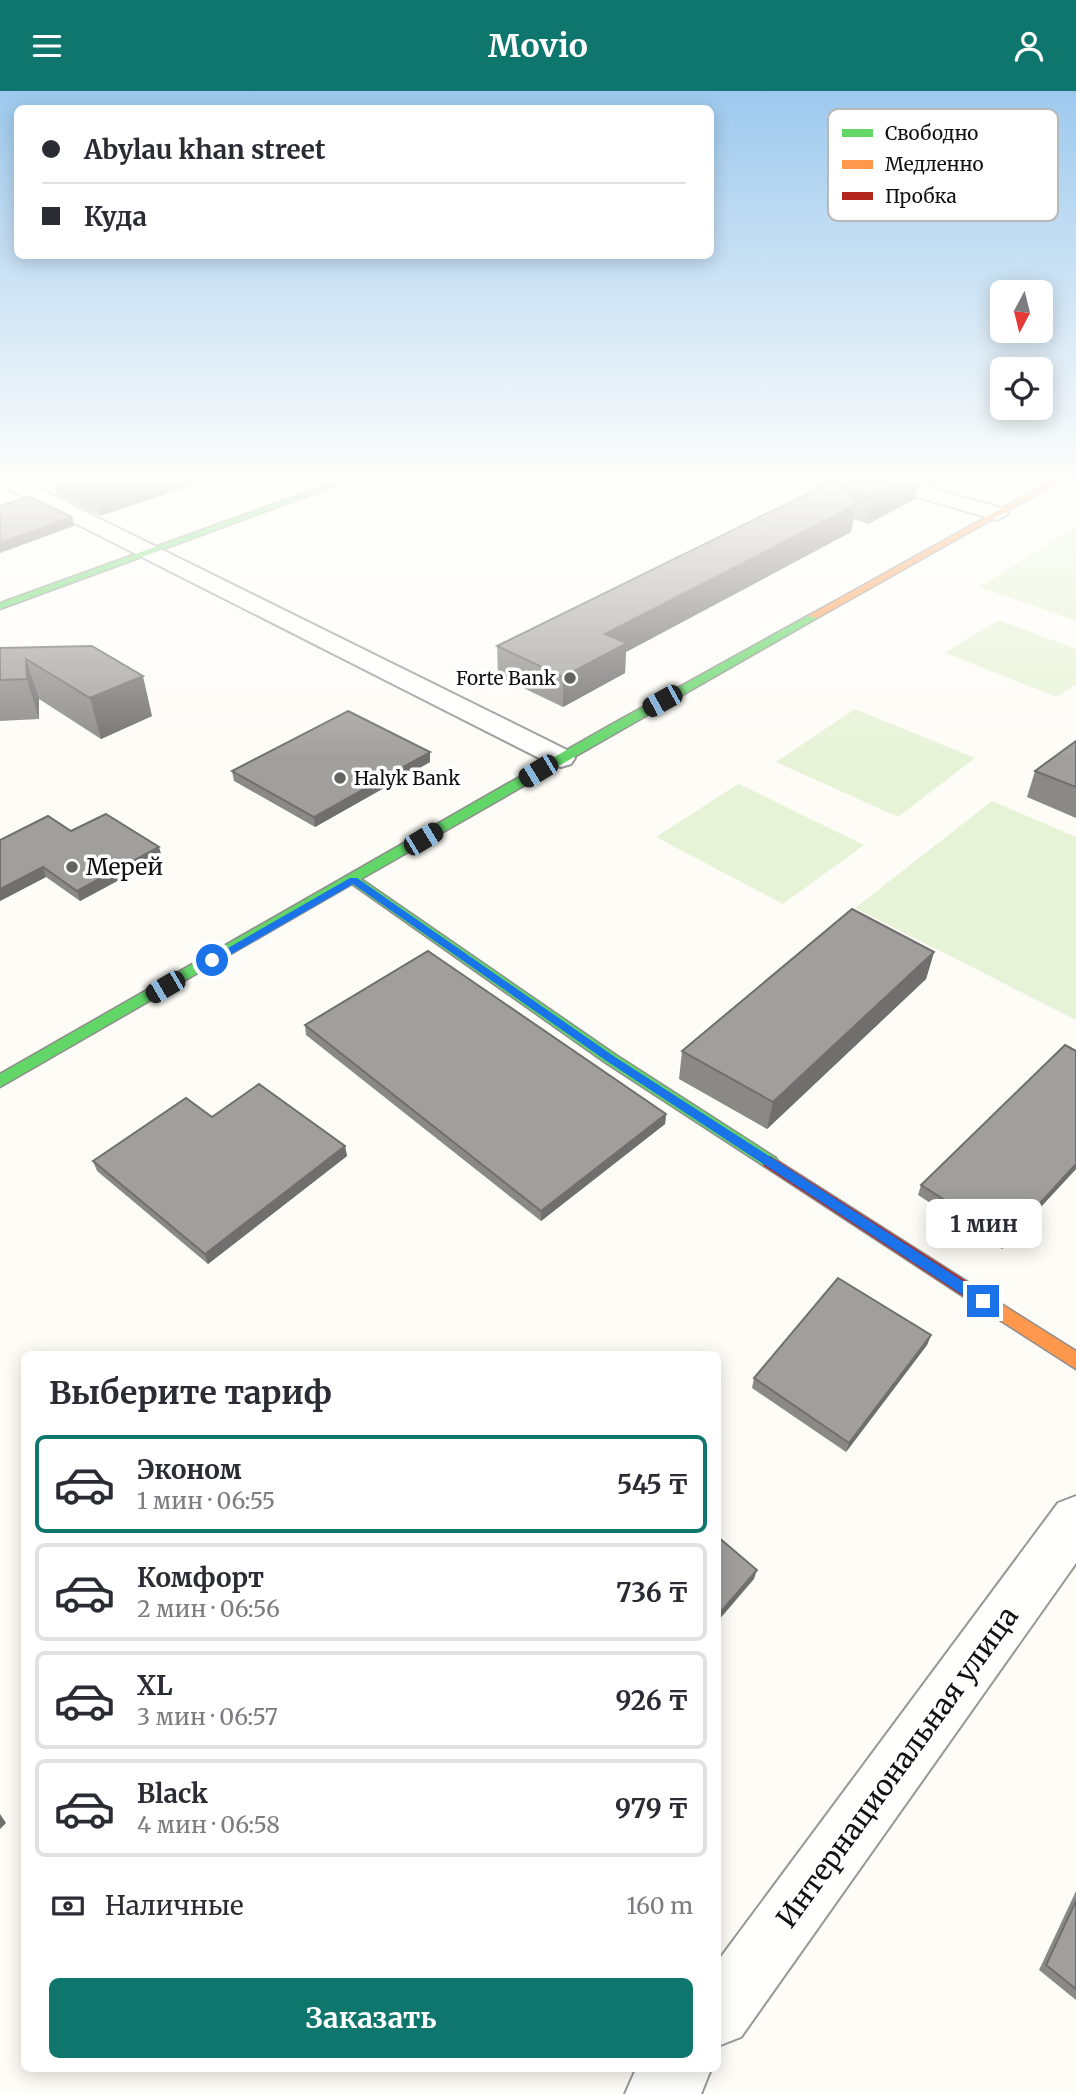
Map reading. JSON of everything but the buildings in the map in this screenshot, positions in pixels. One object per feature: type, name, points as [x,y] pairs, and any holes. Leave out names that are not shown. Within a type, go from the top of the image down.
[{"type":"street","points":[[0,606],[90,573]]},
{"type":"street","points":[[196,573],[561,758]]},
{"type":"street","points":[[0,1081],[354,880],[561,758],[891,573]]},
{"type":"street","points":[[354,880],[611,1059],[1076,1361]]},
{"type":"street","name":"Интернациональная улица","points":[[721,2010],[1076,1520]]},
{"type":"street","points":[[659,2094],[676,2072]]},
{"type":"green space","points":[[1001,573],[1076,573],[1076,621],[979,587]]},
{"type":"green space","points":[[999,620],[1076,649],[1076,684],[1057,697],[945,653]]},
{"type":"green space","points":[[855,709],[975,758],[898,817],[776,762]]},
{"type":"green space","points":[[738,784],[864,845],[783,904],[656,837]]},
{"type":"green space","points":[[992,801],[1076,837],[1076,1020],[855,908]]},
{"type":"traffic: fast","points":[[0,606],[90,573]]},
{"type":"traffic: fast","points":[[0,1081],[813,616]]},
{"type":"traffic: fast","points":[[354,880],[611,1059],[770,1162]]},
{"type":"traffic: slow","points":[[813,616],[890,573]]},
{"type":"traffic: slow","points":[[987,1303],[1076,1361]]},
{"type":"traffic: jam","points":[[770,1162],[987,1303]]},
{"type":"place","name":"Forte Bank","points":[[570,678]]},
{"type":"place","name":"Halyk Bank","points":[[340,778]]},
{"type":"place","name":"Мерей","points":[[72,867]]},
{"type":"route","points":[[212,960],[354,880],[611,1059],[983,1301]]}]
